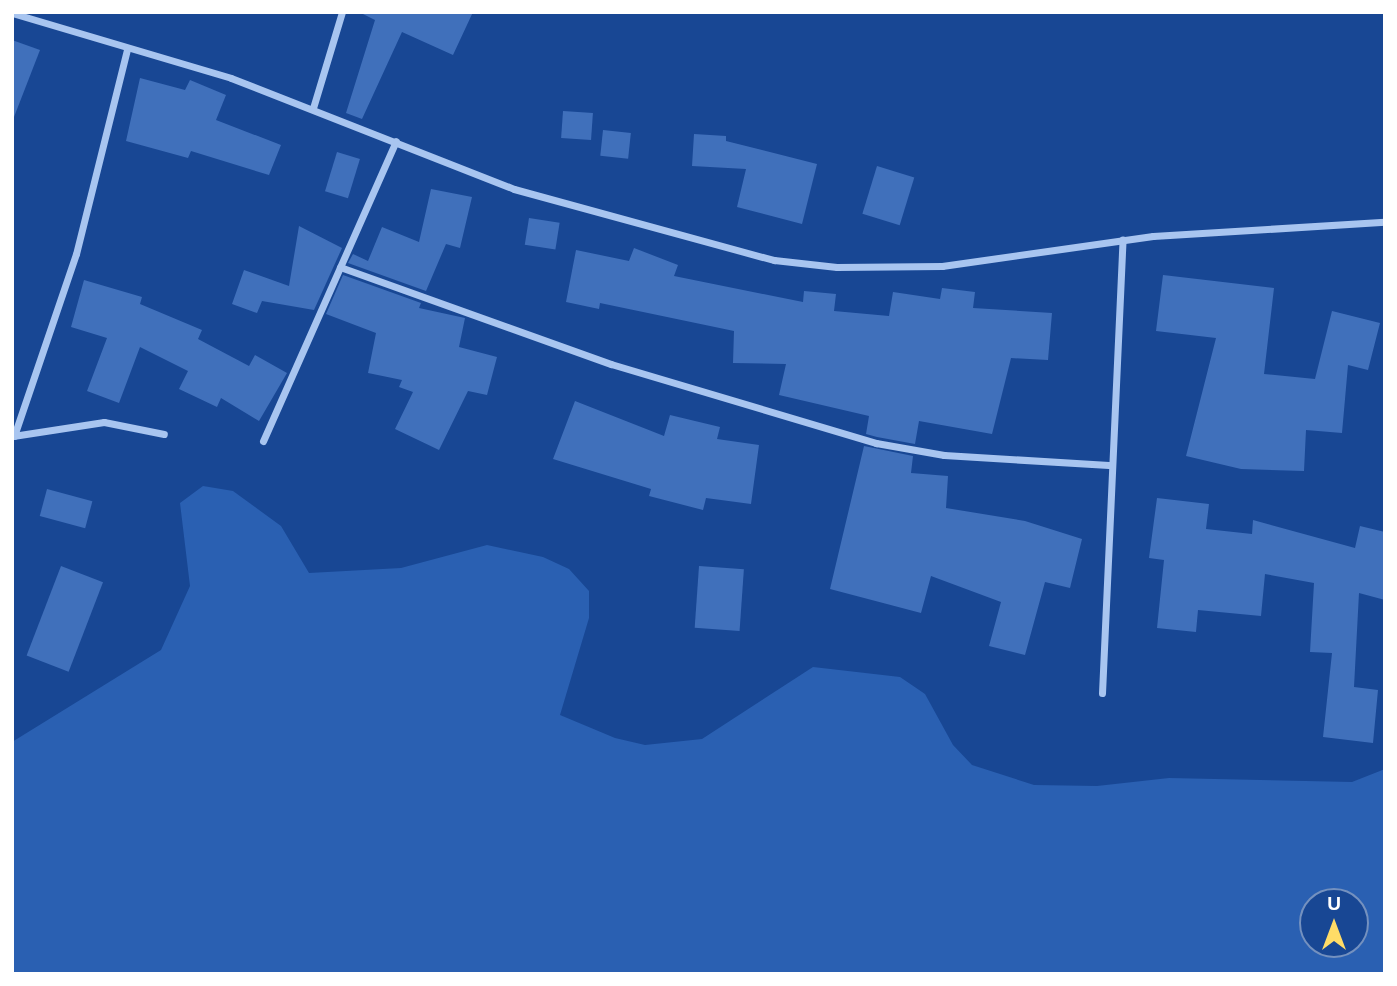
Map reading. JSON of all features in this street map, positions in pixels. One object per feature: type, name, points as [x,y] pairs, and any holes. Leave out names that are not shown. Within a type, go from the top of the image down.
[{"type":"street","points":[[313,108],[342,12]]},
{"type":"street","points":[[12,13],[127,50],[189,64],[313,108],[514,189],[774,260],[837,267],[942,266],[1123,239],[1385,222]]},
{"type":"street","points":[[127,50],[76,254],[13,436],[104,422],[164,434]]},
{"type":"street","points":[[263,441],[396,141]]},
{"type":"street","points":[[1102,693],[1109,465],[1123,239]]},
{"type":"street","points":[[340,267],[611,364],[876,443],[944,455],[1109,465]]},
{"type":"shaded area","points":[[203,486],[233,491],[281,526],[309,573],[401,568],[487,545],[543,557],[569,569],[589,591],[589,618],[560,715],[615,738],[645,745],[702,739],[813,667],[900,677],[925,694],[953,745],[972,765],[1034,785],[1097,786],[1169,778],[1352,782],[1385,769],[1385,974],[12,974],[12,742],[161,650],[190,586],[180,503]]},
{"type":"building","points":[[359,12],[473,12],[453,55],[402,32],[362,119],[346,113],[375,20]]},
{"type":"building","points":[[12,40],[40,50],[14,117],[12,117]]},
{"type":"building","points":[[140,78],[185,90],[190,80],[226,95],[216,120],[281,145],[269,175],[191,151],[188,158],[126,141]]},
{"type":"building","points":[[563,111],[593,113],[591,140],[561,138]]},
{"type":"building","points":[[603,130],[631,133],[628,159],[600,156]]},
{"type":"building","points":[[694,134],[726,136],[726,141],[817,164],[802,224],[737,207],[746,169],[692,166]]},
{"type":"building","points":[[337,152],[360,159],[348,198],[325,191]]},
{"type":"building","points":[[877,166],[914,177],[900,225],[862,214]]},
{"type":"building","points":[[431,189],[472,197],[460,248],[446,244],[426,291],[348,263],[353,254],[368,261],[382,227],[419,242]]},
{"type":"building","points":[[529,218],[560,223],[555,250],[525,245]]},
{"type":"building","points":[[299,226],[342,248],[314,310],[262,301],[257,313],[232,304],[244,270],[289,286]]},
{"type":"building","points":[[634,248],[678,265],[674,276],[803,302],[804,291],[836,294],[834,311],[889,316],[893,292],[940,299],[942,288],[975,292],[973,308],[1052,313],[1048,360],[1011,358],[992,434],[919,421],[915,444],[877,437],[866,434],[869,416],[779,395],[786,364],[733,363],[734,331],[600,303],[599,309],[566,302],[576,250],[629,261]]},
{"type":"building","points":[[343,275],[421,303],[419,308],[465,318],[459,347],[497,357],[487,395],[468,391],[439,450],[395,429],[413,392],[399,387],[402,380],[368,373],[376,333],[326,314]]},
{"type":"building","points":[[1163,275],[1274,288],[1264,374],[1315,379],[1332,311],[1380,323],[1368,370],[1348,365],[1342,433],[1306,430],[1304,471],[1241,469],[1186,456],[1216,338],[1156,331]]},
{"type":"building","points":[[84,280],[142,297],[140,304],[202,330],[198,339],[249,366],[255,355],[287,373],[259,421],[221,398],[217,407],[179,389],[188,371],[140,347],[119,403],[87,391],[107,338],[71,327]]},
{"type":"building","points":[[575,401],[664,436],[670,415],[720,427],[717,439],[759,445],[751,504],[706,498],[703,510],[649,496],[651,489],[553,459]]},
{"type":"building","points":[[864,446],[913,456],[911,473],[948,476],[946,508],[1025,521],[1082,539],[1070,588],[1045,582],[1025,655],[989,646],[1001,602],[931,576],[921,613],[830,589]]},
{"type":"building","points":[[47,489],[92,501],[85,528],[40,516]]},
{"type":"building","points":[[1157,498],[1209,504],[1206,529],[1252,534],[1253,520],[1355,548],[1360,526],[1385,532],[1385,600],[1359,593],[1354,687],[1378,690],[1373,743],[1323,737],[1332,653],[1310,652],[1314,583],[1265,574],[1261,616],[1198,610],[1196,632],[1157,628],[1164,560],[1149,558]]},
{"type":"building","points":[[61,566],[103,582],[69,672],[27,656]]},
{"type":"building","points":[[699,566],[744,569],[740,631],[695,628]]}]
